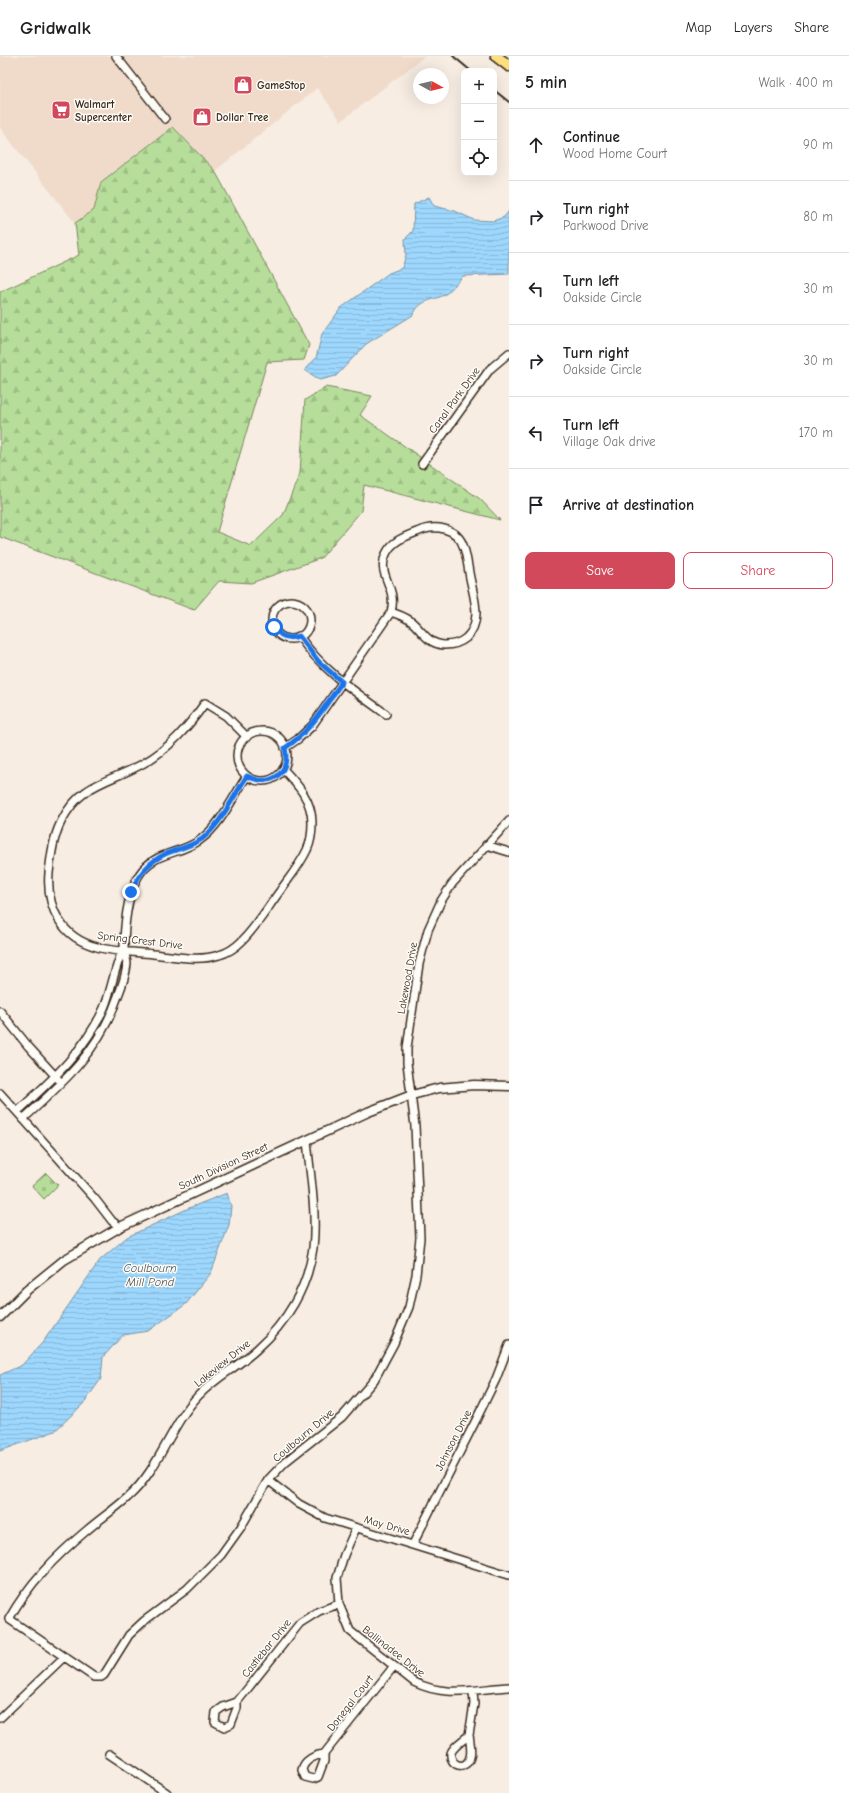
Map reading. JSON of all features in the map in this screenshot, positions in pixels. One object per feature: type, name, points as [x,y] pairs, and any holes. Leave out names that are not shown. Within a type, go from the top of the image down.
[{"type":"main road","points":[[496,56],[509,66]]},
{"type":"street","points":[[116,56],[165,119]]},
{"type":"street","name":"Canal Park Drive","points":[[422,464],[467,398],[490,369],[509,353]]},
{"type":"street","points":[[285,748],[298,739],[312,726],[391,612],[393,599],[392,592],[383,571],[385,556],[389,549],[399,539],[424,528],[437,527],[449,530],[454,534],[464,548],[476,609],[475,623],[469,635],[458,643],[438,644],[426,638],[409,619],[391,612]]},
{"type":"street","points":[[284,602],[296,602],[302,604],[309,615],[308,627],[299,636],[287,638],[282,636],[274,627],[272,621],[274,610],[284,602]]},
{"type":"street","points":[[299,636],[319,662],[342,682],[386,714]]},
{"type":"street","name":"Spring Crest Drive","points":[[247,737],[226,716],[205,703],[182,732],[164,750],[134,769],[103,781],[85,792],[68,810],[56,833],[52,853],[48,891],[54,913],[67,931],[78,939],[98,947],[123,950],[203,958],[220,955],[230,950],[243,940],[302,859],[310,841],[312,821],[307,801],[297,784],[283,769]]},
{"type":"street","points":[[254,732],[269,732],[282,741],[285,748],[287,755],[283,769],[278,776],[270,780],[258,781],[247,776],[238,764],[238,748],[247,737],[254,732]]},
{"type":"street","points":[[17,1112],[56,1076],[79,1050],[97,1022],[108,999],[117,962],[123,950],[128,903],[131,892],[139,875],[151,862],[160,856],[195,843],[207,834],[217,823],[247,776]]},
{"type":"street","name":"Lakewood Drive","points":[[412,1095],[408,1077],[407,1048],[415,987],[423,945],[441,901],[452,884],[509,821]]},
{"type":"street","points":[[486,845],[509,852]]},
{"type":"street","points":[[23,1119],[62,1083],[93,1048],[110,1018],[125,974],[127,963],[123,950]]},
{"type":"street","points":[[0,1011],[28,1046],[62,1083]]},
{"type":"street","name":"South Division Street","points":[[0,1317],[27,1290],[64,1260],[120,1227],[368,1112],[412,1095],[439,1088],[474,1085],[509,1086]]},
{"type":"street","points":[[0,1094],[95,1199],[112,1221],[120,1227]]},
{"type":"street","name":"Coulbourn Drive","points":[[9,1619],[94,1677],[101,1677],[104,1675],[129,1636],[144,1621],[187,1589],[221,1554],[242,1527],[268,1480],[285,1462],[342,1418],[374,1380],[387,1359],[404,1322],[416,1275],[420,1238],[412,1095]]},
{"type":"street","name":"Lakeview Drive","points":[[9,1619],[36,1577],[86,1530],[116,1508],[137,1488],[183,1415],[198,1396],[212,1382],[256,1350],[289,1314],[302,1287],[313,1248],[312,1201],[307,1140]]},
{"type":"street","name":"Johnson Drive","points":[[413,1544],[492,1388],[509,1344]]},
{"type":"street","name":"May Drive","points":[[268,1480],[300,1504],[325,1518],[413,1544],[509,1575]]},
{"type":"street","name":"Ballinadee Drive","points":[[356,1528],[344,1555],[337,1578],[339,1604],[350,1631],[414,1682],[427,1688],[445,1692],[509,1687]]},
{"type":"street","name":"Castlebar Drive","points":[[237,1702],[300,1623],[319,1611],[339,1604]]},
{"type":"street","points":[[0,1718],[64,1657]]},
{"type":"street","name":"Donegal Court","points":[[324,1754],[394,1666]]},
{"type":"street","points":[[469,1735],[474,1704],[473,1690]]},
{"type":"street","points":[[109,1754],[167,1793]]},
{"type":"shaded area","points":[[0,56],[425,56],[341,121],[317,88],[215,171],[173,127],[101,182],[94,210],[75,223],[0,128]]},
{"type":"green space","points":[[173,127],[215,171],[309,345],[304,360],[267,362],[217,532],[251,546],[283,515],[300,473],[305,400],[326,387],[372,396],[360,415],[480,499],[500,520],[364,485],[361,511],[321,558],[251,583],[219,581],[194,610],[0,537],[0,292],[79,255],[75,223],[94,210],[101,182]]},
{"type":"green space","points":[[46,1173],[58,1185],[44,1199],[32,1186]]},
{"type":"water","points":[[429,197],[434,206],[455,211],[474,220],[493,221],[504,217],[509,211],[509,274],[463,276],[447,293],[423,303],[413,315],[366,344],[336,376],[320,380],[305,370],[316,358],[322,334],[341,308],[389,273],[402,268],[406,255],[405,239],[413,231],[414,204]]},
{"type":"water","name":"Coulbourn Mill Pond","points":[[227,1193],[231,1206],[229,1225],[211,1273],[186,1304],[148,1331],[123,1335],[103,1357],[101,1379],[83,1404],[55,1431],[0,1451],[0,1375],[22,1365],[43,1342],[100,1260],[127,1237],[189,1208]]},
{"type":"railway","points":[[453,56],[467,68]]},
{"type":"railway","points":[[497,92],[509,102]]},
{"type":"place","name":"GameStop","points":[[243,85]]},
{"type":"place","name":"Walmart Supercenter","points":[[61,110]]},
{"type":"place","name":"Dollar Tree","points":[[202,117]]},
{"type":"route","points":[[131,892],[139,875],[151,862],[160,856],[201,840],[212,829],[247,776],[254,780],[262,781],[270,780],[278,776],[286,762],[287,755],[285,748],[298,739],[312,726],[342,682],[319,662],[299,636],[287,638],[277,632],[274,627]]}]
